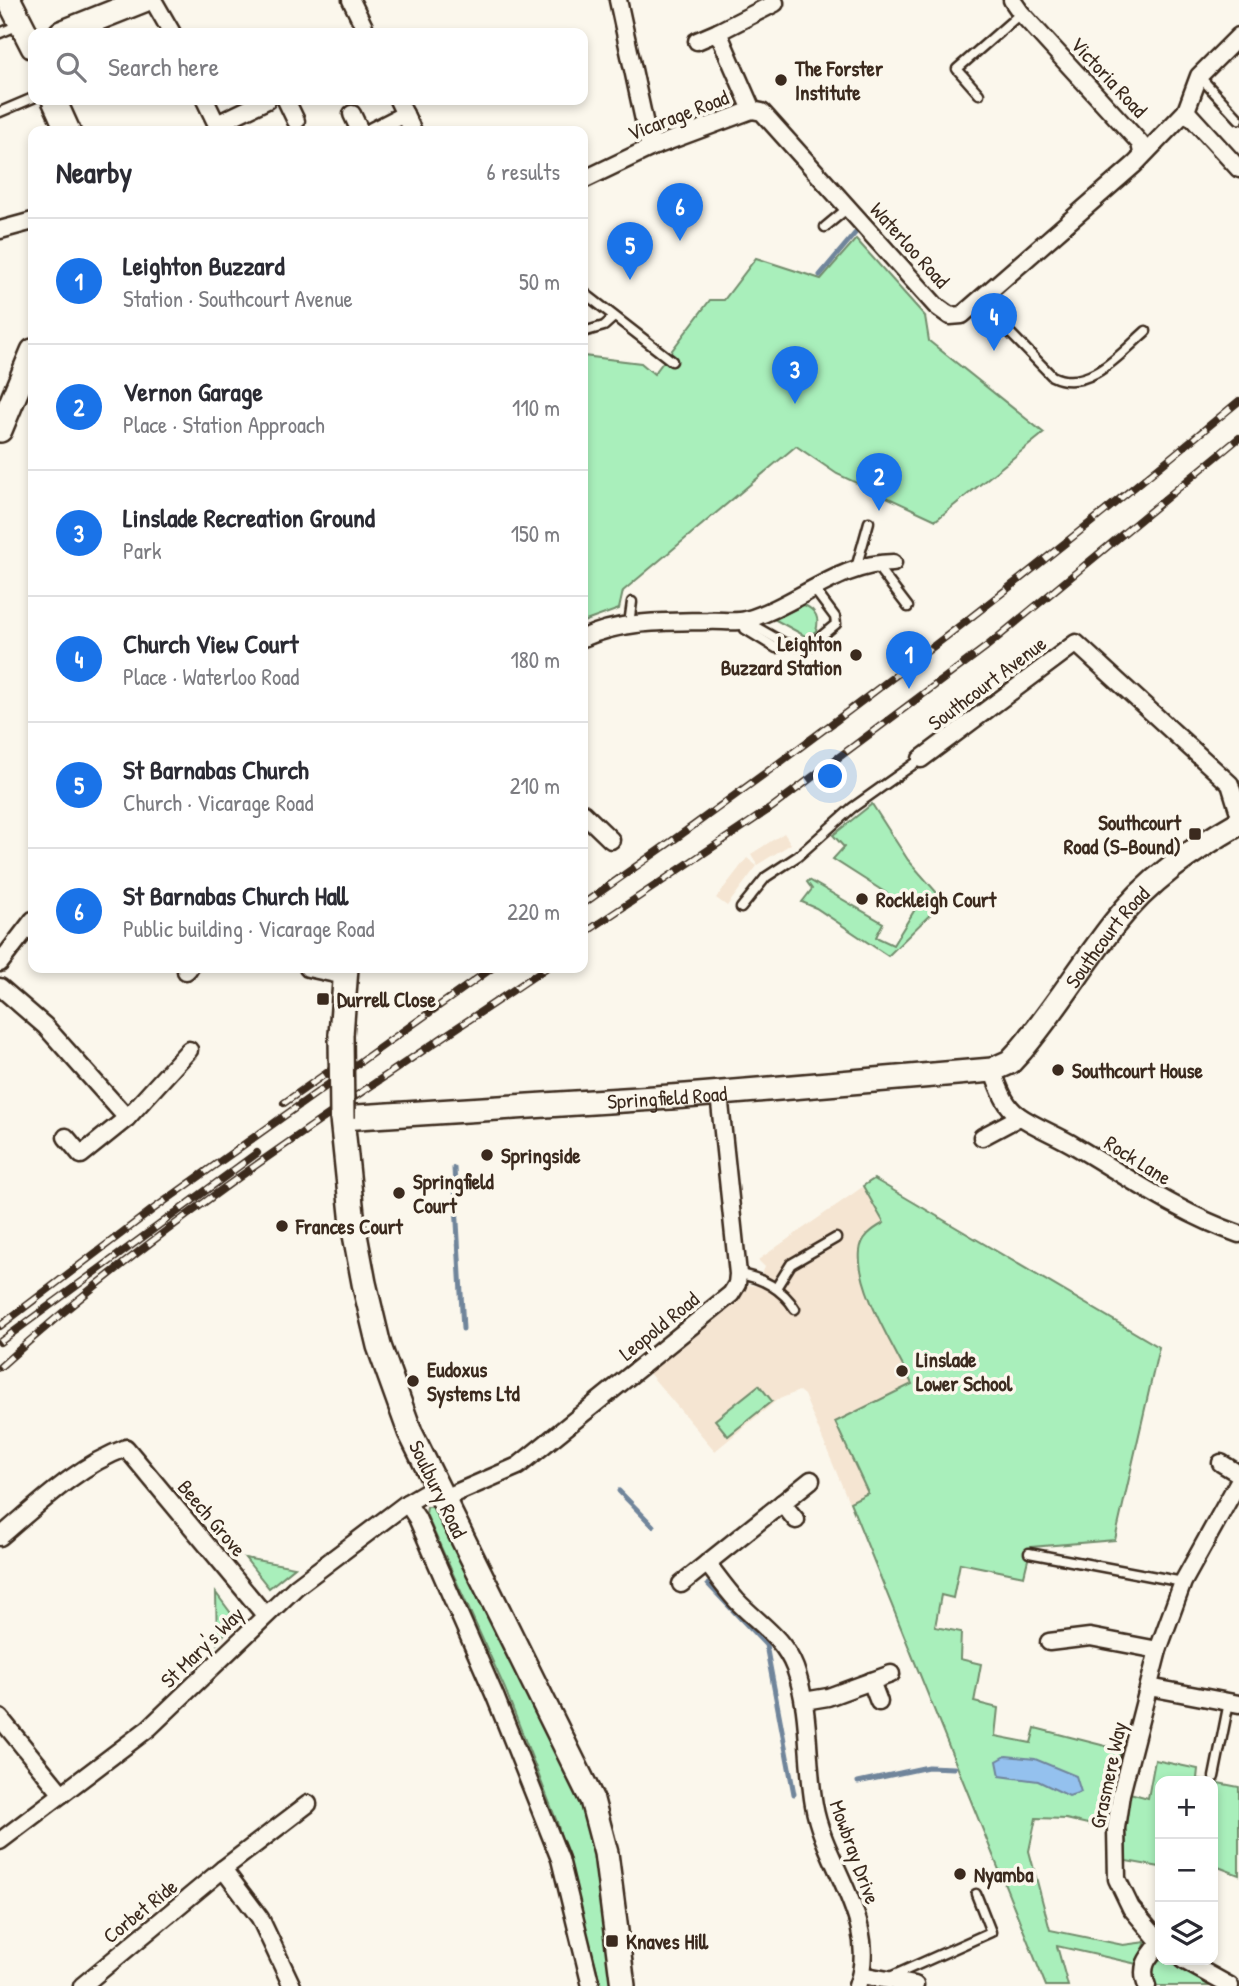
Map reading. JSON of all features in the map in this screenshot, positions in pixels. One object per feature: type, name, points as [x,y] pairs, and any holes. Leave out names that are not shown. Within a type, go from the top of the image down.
[{"type":"street","points":[[74,28],[144,0]]},
{"type":"street","points":[[153,0],[168,28]]},
{"type":"street","points":[[351,0],[365,28]]},
{"type":"street","points":[[618,0],[650,148]]},
{"type":"street","points":[[697,41],[775,3]]},
{"type":"street","name":"Victoria Road","points":[[1016,6],[1140,143],[1142,153]]},
{"type":"street","points":[[718,32],[752,110]]},
{"type":"street","points":[[1239,36],[1199,76],[1186,110],[1239,169]]},
{"type":"street","points":[[52,105],[55,126]]},
{"type":"street","points":[[55,105],[65,126]]},
{"type":"street","points":[[208,105],[218,126]]},
{"type":"street","points":[[221,126],[258,105]]},
{"type":"street","points":[[288,105],[296,121]]},
{"type":"street","points":[[378,126],[402,107],[411,126]]},
{"type":"street","name":"Vicarage Road","points":[[588,178],[650,148],[752,110]]},
{"type":"street","name":"Waterloo Road","points":[[752,110],[762,112],[936,306],[950,316],[962,315],[979,301],[1135,164],[1142,153],[1186,110]]},
{"type":"street","points":[[352,114],[358,126]]},
{"type":"street","points":[[0,230],[28,222]]},
{"type":"street","points":[[0,430],[28,363]]},
{"type":"street","points":[[588,636],[601,629],[629,624],[744,620],[856,568],[874,563],[894,563]]},
{"type":"street","name":"Southcourt Avenue","points":[[921,759],[1076,643],[1230,783],[1239,813]]},
{"type":"street","points":[[588,818],[611,841]]},
{"type":"street","name":"Southcourt Road","points":[[992,1070],[1010,1062],[1021,1050],[1115,923],[1142,893],[1180,859],[1239,822]]},
{"type":"street","points":[[0,963],[28,927]]},
{"type":"street","name":"Soulbury Road","points":[[346,973],[341,1035],[342,1123],[353,1224],[379,1346],[410,1432],[592,1800],[606,1853],[622,1986]]},
{"type":"street","points":[[0,987],[45,1026],[127,1118]]},
{"type":"street","points":[[66,1137],[81,1155],[127,1118],[189,1049]]},
{"type":"street","name":"Springfield Road","points":[[342,1123],[992,1070]]},
{"type":"street","name":"Rock Lane","points":[[992,1070],[1005,1102],[1018,1115],[1055,1134],[1153,1195],[1192,1215],[1239,1234]]},
{"type":"street","points":[[719,1094],[738,1274]]},
{"type":"street","points":[[982,1137],[1014,1120],[1018,1115]]},
{"type":"street","name":"Leopold Road","points":[[439,1492],[518,1466],[725,1300],[737,1284],[738,1274]]},
{"type":"street","name":"Beech Grove","points":[[0,1537],[69,1478],[103,1457],[126,1448],[265,1615]]},
{"type":"street","points":[[1221,1462],[1239,1474]]},
{"type":"street","points":[[681,1584],[811,1480]]},
{"type":"street","name":"Grasmere Way","points":[[1155,1936],[1131,1908],[1117,1879],[1114,1858],[1121,1794],[1158,1650],[1183,1582],[1239,1481]]},
{"type":"street","name":"St Mary's Way","points":[[0,1841],[149,1728],[296,1587],[407,1503],[439,1492]]},
{"type":"street","name":"Soulbury Road","points":[[407,1503],[417,1518],[495,1696],[560,1859],[591,1986]]},
{"type":"street","points":[[782,1503],[796,1520]]},
{"type":"street","name":"Mowbray Drive","points":[[707,1563],[738,1601],[778,1636],[795,1668],[804,1701],[814,1807],[864,1940],[859,1980],[885,1979],[915,1985]]},
{"type":"street","points":[[1049,1642],[1090,1637],[1158,1650]]},
{"type":"street","points":[[804,1701],[828,1697],[891,1674]]},
{"type":"street","points":[[871,1681],[879,1702]]},
{"type":"street","points":[[1149,1687],[1234,1703]]},
{"type":"street","points":[[0,1718],[62,1794]]},
{"type":"street","name":"Corbet Ride","points":[[83,1986],[223,1869],[308,1804]]},
{"type":"street","points":[[223,1869],[260,1918],[292,1986]]},
{"type":"street","name":"Grasmere Way","points":[[1147,1986],[1142,1972],[1145,1961],[1155,1948]]},
{"type":"street","points":[[1192,1965],[1230,1986]]},
{"type":"lane","points":[[979,94],[957,69],[1016,6]]},
{"type":"lane","points":[[0,33],[24,28]]},
{"type":"lane","points":[[1199,76],[1239,119]]},
{"type":"lane","points":[[0,112],[28,100]]},
{"type":"lane","points":[[825,227],[849,207]]},
{"type":"lane","points":[[588,296],[672,361]]},
{"type":"lane","points":[[979,301],[1052,376],[1065,381],[1083,379],[1100,370],[1146,331]]},
{"type":"lane","points":[[588,331],[604,326],[614,317]]},
{"type":"lane","points":[[856,568],[869,522]]},
{"type":"lane","points":[[874,563],[908,607]]},
{"type":"lane","points":[[744,620],[745,629],[776,648],[790,645],[807,648],[836,624],[835,617],[814,589]]},
{"type":"lane","points":[[629,624],[632,602]]},
{"type":"lane","name":"Southcourt Avenue","points":[[741,908],[766,877],[798,856],[852,808],[921,759]]},
{"type":"lane","points":[[776,1288],[791,1264],[836,1238]]},
{"type":"lane","points":[[738,1274],[776,1288],[788,1296],[795,1309]]},
{"type":"lane","points":[[1029,1553],[1183,1582]]},
{"type":"lane","points":[[1214,1776],[1234,1703]]},
{"type":"lane","points":[[885,1979],[991,1932],[976,1894]]},
{"type":"shaded area","points":[[784,833],[791,844],[757,865],[751,854]]},
{"type":"shaded area","points":[[747,858],[757,866],[727,906],[716,898]]},
{"type":"shaded area","name":"Linslade Lower School","points":[[874,1179],[1159,1347],[1141,1429],[874,1562],[804,1395],[799,1391],[777,1400],[715,1451],[648,1372],[732,1304],[748,1285],[757,1286],[765,1267],[758,1260]]},
{"type":"green space","points":[[856,239],[925,316],[929,341],[1044,433],[936,520],[837,474],[796,446],[623,591],[619,609],[588,620],[588,357],[641,363],[654,374],[710,300],[724,300],[756,258],[821,279]]},
{"type":"green space","points":[[804,605],[812,609],[818,622],[816,631],[807,637],[774,619]]},
{"type":"green space","points":[[872,804],[908,860],[944,901],[888,956],[816,908],[802,902],[812,889],[807,882],[809,880],[883,923],[876,937],[893,945],[917,906],[900,896],[897,900],[833,859],[844,847],[833,835]]},
{"type":"green space","name":"Linslade Lower School","points":[[874,1179],[1159,1347],[1115,1540],[1031,1547],[1024,1576],[960,1563],[953,1598],[941,1595],[935,1627],[961,1632],[960,1659],[981,1664],[974,1702],[998,1708],[995,1736],[1031,1743],[1035,1728],[1121,1750],[1111,1787],[1105,1828],[1066,1819],[1036,1818],[1029,1851],[1050,1930],[1123,1945],[1146,1942],[1137,1964],[1057,1946],[1068,1986],[1046,1986],[850,1502],[868,1493],[835,1422],[912,1384],[870,1301],[860,1266],[860,1251],[865,1238],[884,1223],[863,1186]]},
{"type":"green space","points":[[759,1385],[772,1401],[728,1436],[715,1420]]},
{"type":"green space","points":[[427,1507],[436,1507],[591,1819],[618,1986],[601,1986],[557,1822],[505,1689],[426,1514]]},
{"type":"green space","points":[[245,1558],[295,1567],[269,1588]]},
{"type":"green space","points":[[216,1593],[236,1620],[217,1643]]},
{"type":"green space","points":[[1155,1760],[1198,1769],[1197,1776],[1155,1776],[1155,1866],[1126,1861],[1125,1826],[1130,1793],[1148,1798]]},
{"type":"green space","points":[[1218,1783],[1239,1787],[1239,1875],[1218,1867]]},
{"type":"green space","points":[[1155,1964],[1179,1965],[1212,1986],[1155,1986],[1149,1971]]},
{"type":"water","points":[[1006,1756],[1035,1759],[1076,1776],[1081,1792],[1069,1796],[1038,1781],[1000,1776],[997,1761]]},
{"type":"waterway","points":[[820,275],[857,231]]},
{"type":"waterway","points":[[454,1168],[463,1329]]},
{"type":"waterway","points":[[619,1491],[653,1526]]},
{"type":"waterway","points":[[708,1584],[766,1645],[794,1794]]},
{"type":"waterway","points":[[858,1782],[928,1767],[954,1768]]},
{"type":"railway","points":[[588,900],[751,784],[916,660],[1079,532],[1239,401]]},
{"type":"railway","points":[[588,931],[771,808],[986,647],[1239,438]]},
{"type":"railway","points":[[0,1326],[152,1210],[485,973]]},
{"type":"railway","points":[[0,1367],[64,1312],[197,1208],[539,973]]},
{"type":"railway","points":[[284,1103],[338,1065]]},
{"type":"railway","points":[[0,1342],[257,1153]]},
{"type":"place","name":"The Forster Institute","points":[[781,80]]},
{"type":"place","name":"St Barnabas Church Hall","points":[[680,241]]},
{"type":"place","name":"St Barnabas Church","points":[[630,280]]},
{"type":"place","name":"Church View Court","points":[[994,351]]},
{"type":"place","name":"Linslade Recreation Ground","points":[[795,404]]},
{"type":"place","name":"Vernon Garage","points":[[879,511]]},
{"type":"place","name":"Leighton Buzzard Station","points":[[856,655]]},
{"type":"place","name":"Leighton Buzzard","points":[[909,689]]},
{"type":"place","name":"Southcourt Road (S-Bound)","points":[[1195,834]]},
{"type":"place","name":"Rockleigh Court","points":[[862,899]]},
{"type":"place","name":"Durrell Close","points":[[323,999]]},
{"type":"place","name":"Southcourt House","points":[[1058,1070]]},
{"type":"place","name":"Springside","points":[[487,1155]]},
{"type":"place","name":"Springfield Court","points":[[399,1193]]},
{"type":"place","name":"Frances Court","points":[[282,1226]]},
{"type":"place","name":"Linslade Lower School","points":[[902,1371]]},
{"type":"place","name":"Eudoxus Systems Ltd","points":[[413,1381]]},
{"type":"place","name":"Nyamba","points":[[960,1874]]},
{"type":"place","name":"Knaves Hill","points":[[612,1941]]}]
